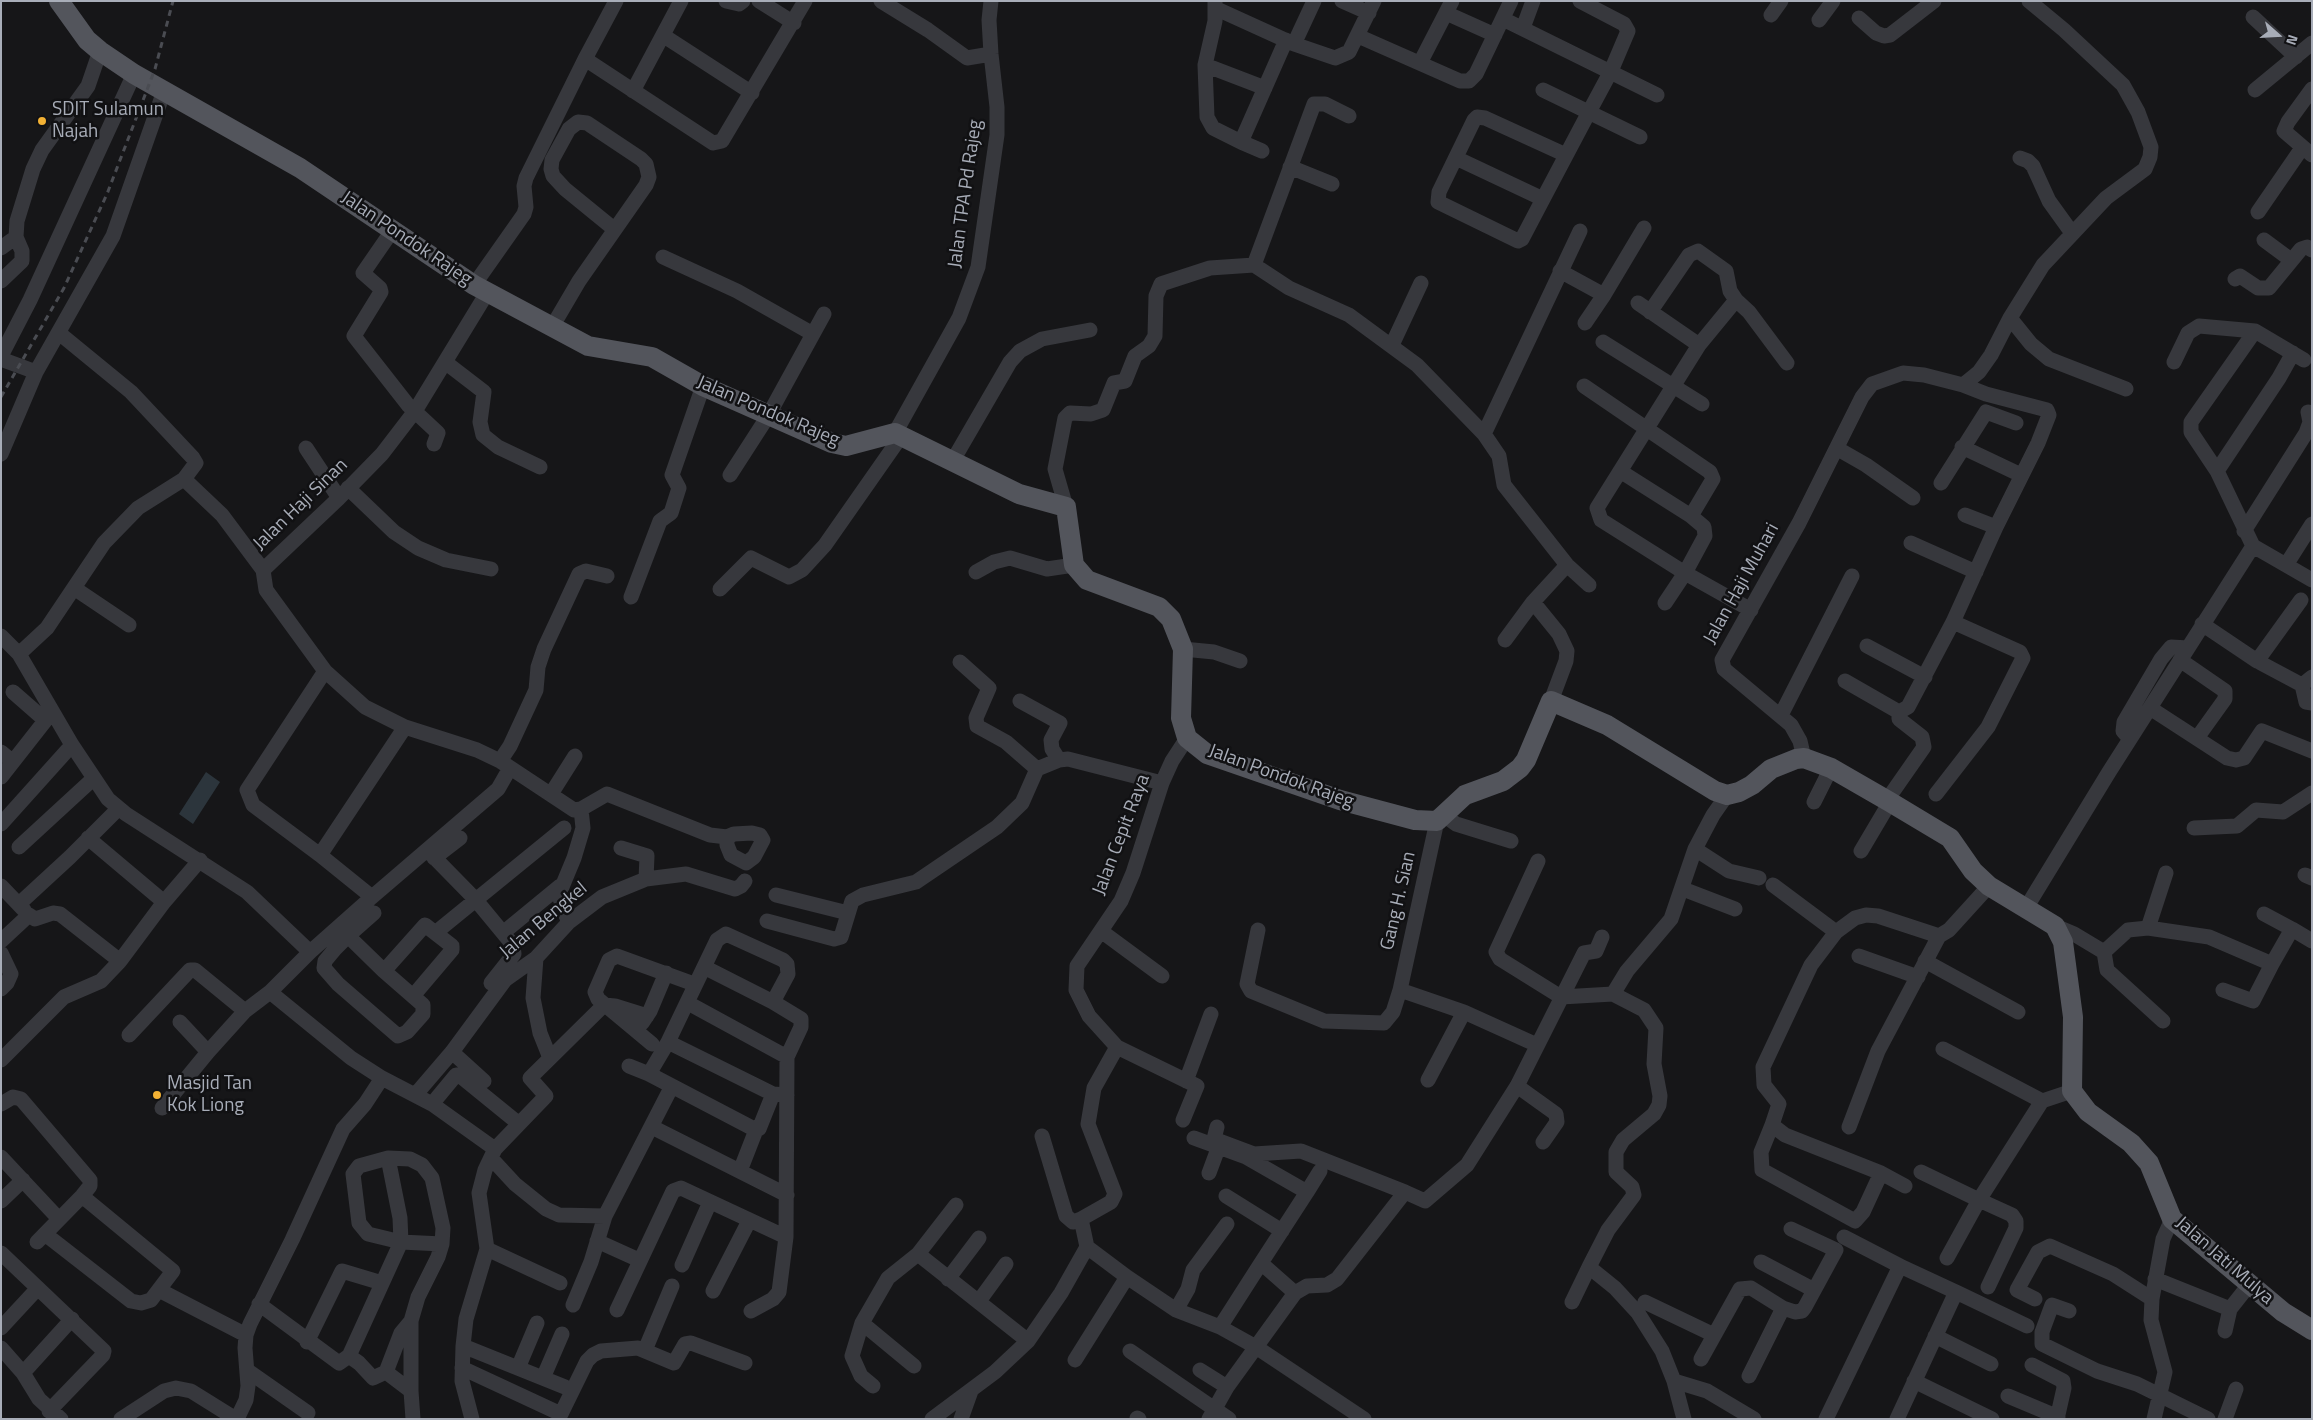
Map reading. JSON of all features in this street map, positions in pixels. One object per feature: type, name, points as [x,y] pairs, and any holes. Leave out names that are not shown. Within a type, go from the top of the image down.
[{"type":"main road","name":"Jalan Pondok Rajeg","points":[[60,1],[87,40],[134,74],[300,168],[480,289],[588,346],[652,357],[703,386],[832,443],[846,446],[898,434]]},
{"type":"main road","points":[[898,434],[1019,494],[1066,506],[1074,565]]},
{"type":"main road","name":"Jalan Pondok Rajeg","points":[[1074,565],[1087,580],[1159,607],[1171,619],[1183,649],[1181,718],[1187,738],[1207,754],[1298,787],[1415,820],[1441,819]]},
{"type":"main road","points":[[1441,819],[1465,795],[1503,781],[1520,768],[1526,760],[1551,701],[1607,724],[1715,791],[1727,795],[1739,792],[1752,785],[1771,769],[1796,759],[1804,758],[1831,768],[1950,838],[1973,871],[1989,886],[2055,926],[2063,942],[2073,1017],[2072,1091]]},
{"type":"main road","name":"Jalan Jati Mulya","points":[[2072,1091],[2088,1112],[2131,1144],[2149,1163],[2172,1219],[2283,1312],[2312,1330]]},
{"type":"street","name":"Jalan Haji Sinan","points":[[581,809],[574,810],[505,765],[477,750],[405,727],[365,707],[325,672],[266,590],[263,570],[382,454],[415,411],[445,362],[480,289],[524,214],[526,207],[524,186],[526,178],[616,1]]},
{"type":"street","points":[[633,91],[681,1]]},
{"type":"street","points":[[726,1],[739,4],[743,1]]},
{"type":"street","points":[[759,1],[794,23]]},
{"type":"street","points":[[585,59],[713,143],[722,141],[806,1]]},
{"type":"street","points":[[881,1],[928,30],[967,58],[991,54]]},
{"type":"street","name":"Jalan TPA Pd Rajeg","points":[[720,589],[751,558],[789,577],[802,570],[825,545],[898,434],[959,318],[978,267],[997,135],[997,107],[989,20],[991,1]]},
{"type":"street","points":[[1241,142],[1265,88],[1314,1]]},
{"type":"street","points":[[1262,151],[1241,142],[1209,124],[1207,117],[1205,65],[1216,5],[1290,42],[1335,58],[1350,52],[1372,7],[1342,1]]},
{"type":"street","points":[[1358,36],[1460,81],[1469,81],[1476,74],[1512,1]]},
{"type":"street","points":[[1523,28],[1533,1]]},
{"type":"street","points":[[1566,155],[1481,117],[1474,120],[1438,198],[1438,202],[1518,241],[1522,239],[1611,70],[1627,28],[1624,24],[1580,1]]},
{"type":"street","points":[[1771,15],[1781,1]]},
{"type":"street","points":[[1819,20],[1833,1]]},
{"type":"street","points":[[1860,18],[1876,34],[1890,35],[1934,1]]},
{"type":"street","points":[[1963,385],[1979,372],[1987,360],[2010,318],[2043,265],[2106,198],[2145,169],[2150,157],[2150,147],[2138,112],[2123,85],[2064,30],[2029,1]]},
{"type":"street","points":[[1420,63],[1449,7],[1495,35]]},
{"type":"street","points":[[2253,17],[2296,57]]},
{"type":"street","points":[[1502,19],[1611,70],[1657,95]]},
{"type":"street","points":[[664,36],[752,93]]},
{"type":"street","points":[[2255,90],[2312,43]]},
{"type":"street","points":[[1,281],[22,260],[22,251],[16,237],[17,221],[33,169],[42,150],[88,86],[100,51]]},
{"type":"street","points":[[1205,65],[1265,88]]},
{"type":"street","points":[[36,372],[1,357],[30,300],[134,74]]},
{"type":"street","points":[[2258,212],[2307,152],[2286,136],[2284,128],[2312,89]]},
{"type":"street","points":[[1543,90],[1640,137]]},
{"type":"street","points":[[1,454],[36,372],[114,236],[164,91]]},
{"type":"street","points":[[1254,265],[1314,104],[1325,104],[1349,116]]},
{"type":"street","points":[[552,327],[579,281],[646,186],[649,171],[641,159],[587,123],[578,122],[569,128],[552,160],[551,169],[553,176],[565,189],[614,229]]},
{"type":"street","points":[[1456,158],[1543,199]]},
{"type":"street","points":[[2020,158],[2028,161],[2032,166],[2049,201],[2072,233]]},
{"type":"street","points":[[1290,167],[1332,184]]},
{"type":"street","points":[[1585,323],[1644,228]]},
{"type":"street","points":[[392,231],[363,274],[380,288],[381,292],[354,336],[415,411],[438,433],[434,444]]},
{"type":"street","points":[[1484,434],[1497,411],[1580,231]]},
{"type":"street","points":[[1,248],[16,237]]},
{"type":"street","points":[[2264,240],[2291,260]]},
{"type":"street","points":[[2235,279],[2240,276],[2258,288],[2269,288],[2304,247],[2312,250]]},
{"type":"street","points":[[1698,346],[1644,308],[1689,255],[1698,251],[1726,271],[1730,291],[1736,300],[1749,312],[1787,363]]},
{"type":"street","points":[[663,257],[737,291],[813,334]]},
{"type":"street","points":[[1066,506],[1055,469],[1065,418],[1070,413],[1091,414],[1103,410],[1114,383],[1125,382],[1135,356],[1148,346],[1155,336],[1156,296],[1161,284],[1210,268],[1254,265],[1289,288],[1349,315],[1417,365],[1484,434],[1499,456],[1504,485],[1567,565],[1589,585]]},
{"type":"street","points":[[1560,272],[1604,295]]},
{"type":"street","points":[[1392,345],[1421,283]]},
{"type":"street","points":[[1736,300],[1698,346],[1597,508],[1601,520],[1685,573],[1751,610]]},
{"type":"street","points":[[730,475],[768,416],[824,314]]},
{"type":"street","points":[[2010,318],[2031,344],[2049,359],[2126,389]]},
{"type":"street","points":[[2174,362],[2188,333],[2195,327],[2256,332],[2298,357],[2279,378],[2217,471]]},
{"type":"street","points":[[952,462],[1010,362],[1020,351],[1042,339],[1090,330]]},
{"type":"street","points":[[2256,332],[2191,422],[2191,432],[2217,471],[2244,531],[2253,546],[2312,580]]},
{"type":"street","points":[[18,654],[48,628],[104,543],[138,508],[184,479],[196,464],[193,458],[131,392],[59,333]]},
{"type":"street","points":[[1603,342],[1702,404]]},
{"type":"street","points":[[445,362],[484,392],[480,422],[484,435],[498,447],[540,467]]},
{"type":"street","name":"Jalan Haji Muhari","points":[[1804,758],[1796,732],[1781,715],[1724,669],[1722,660],[1751,610],[1872,384],[1903,373],[1924,375],[2048,410],[2049,415],[2038,443],[2021,476]]},
{"type":"street","points":[[630,597],[660,521],[672,512],[679,488],[672,475],[703,386]]},
{"type":"street","points":[[1584,386],[1713,476],[1691,516]]},
{"type":"street","points":[[1992,413],[1996,396]]},
{"type":"street","points":[[1941,482],[1986,412],[2016,423]]},
{"type":"street","points":[[2244,531],[2306,433],[2310,422],[2308,412]]},
{"type":"street","points":[[1899,712],[1908,707],[1925,677],[1953,622],[2021,476],[1962,447]]},
{"type":"street","points":[[306,448],[344,493],[418,548],[446,560],[491,569]]},
{"type":"street","points":[[1838,449],[1913,498]]},
{"type":"street","points":[[1620,471],[1691,516],[1706,531],[1685,573],[1665,603]]},
{"type":"street","points":[[184,479],[222,515],[263,570]]},
{"type":"street","points":[[1965,516],[1996,528]]},
{"type":"street","points":[[2286,565],[2312,524]]},
{"type":"street","points":[[1911,542],[1976,572]]},
{"type":"street","points":[[2026,908],[2202,624],[2253,546]]},
{"type":"street","points":[[976,572],[994,562],[1010,558],[1047,569],[1074,565]]},
{"type":"street","points":[[1505,640],[1533,602],[1567,565]]},
{"type":"street","points":[[412,877],[431,854],[498,789],[510,746],[536,690],[538,667],[544,649],[580,574],[586,571],[607,576]]},
{"type":"street","points":[[1781,715],[1852,576]]},
{"type":"street","points":[[74,588],[130,625]]},
{"type":"street","points":[[2257,660],[2301,600]]},
{"type":"street","points":[[1533,602],[1559,634],[1567,651],[1566,661],[1551,701]]},
{"type":"street","points":[[1936,794],[1988,727],[2023,658],[2020,652],[1953,622]]},
{"type":"street","points":[[2202,624],[2257,660],[2307,681],[2306,702],[2312,704]]},
{"type":"street","points":[[1,636],[18,654],[48,716],[72,745],[108,799],[118,809],[248,892],[310,952]]},
{"type":"street","points":[[1867,646],[1925,677]]},
{"type":"street","points":[[2130,739],[2123,731],[2124,722],[2170,647],[2184,654],[2225,691],[2225,698],[2197,738]]},
{"type":"street","points":[[1183,649],[1214,652],[1240,662]]},
{"type":"street","points":[[960,662],[989,688],[976,718],[977,726],[1006,742],[1037,769]]},
{"type":"street","points":[[325,672],[247,790],[252,804],[372,897]]},
{"type":"street","points":[[1846,681],[1899,712]]},
{"type":"street","points":[[13,692],[48,716]]},
{"type":"street","points":[[1020,701],[1060,723],[1051,740],[1052,750],[1059,760]]},
{"type":"street","points":[[2150,708],[2227,758],[2236,760],[2244,758],[2262,731],[2312,751]]},
{"type":"street","points":[[1861,851],[1888,801],[1924,747],[1922,737],[1899,719],[1899,712]]},
{"type":"street","points":[[1,777],[7,757],[48,716]]},
{"type":"street","points":[[320,855],[405,727]]},
{"type":"street","name":"Jalan Cepit Raya","points":[[1117,1047],[1089,1016],[1076,990],[1077,966],[1121,901],[1133,873],[1162,783],[1172,761],[1187,738]]},
{"type":"street","points":[[1,824],[72,745]]},
{"type":"street","points":[[551,794],[575,756]]},
{"type":"street","points":[[767,921],[834,938],[841,937],[852,901],[864,895],[916,882],[997,827],[1022,803],[1037,769],[1059,760],[1068,759],[1162,783]]},
{"type":"street","points":[[1814,802],[1831,768]]},
{"type":"street","points":[[19,847],[94,778]]},
{"type":"street","points":[[2194,828],[2237,826],[2256,810],[2282,812],[2312,793]]},
{"type":"street","points":[[569,922],[559,894],[574,858],[583,828],[581,809],[606,794],[710,835],[727,837]]},
{"type":"street","points":[[1614,994],[1627,971],[1672,919],[1695,849],[1713,814],[1727,795]]},
{"type":"street","points":[[18,904],[118,809]]},
{"type":"street","points":[[1441,819],[1511,841]]},
{"type":"street","name":"Gang H. Sian","points":[[1258,930],[1247,984],[1251,991],[1324,1021],[1384,1023],[1393,1012],[1400,990],[1441,819]]},
{"type":"street","points":[[440,930],[564,828]]},
{"type":"street","points":[[88,838],[164,902]]},
{"type":"street","points":[[344,931],[384,971],[423,1005],[423,1014],[407,1032],[398,1036],[338,984],[324,968],[325,961],[344,931],[372,897],[431,854],[460,838]]},
{"type":"street","points":[[621,848],[647,856],[646,879]]},
{"type":"street","points":[[1695,849],[1729,871],[1759,878]]},
{"type":"street","points":[[431,854],[476,899],[513,945],[514,954],[492,982],[468,1018]]},
{"type":"street","points":[[1,1060],[64,997],[97,984],[120,961],[164,902],[200,860]]},
{"type":"street","points":[[1538,861],[1496,952],[1500,959],[1561,997],[1614,994],[1644,1010],[1656,1028],[1654,1064],[1660,1096],[1659,1105],[1654,1114],[1623,1140],[1616,1152],[1616,1172],[1632,1187],[1634,1195],[1608,1230],[1572,1302]]},
{"type":"street","name":"Jalan Bengkel","points":[[416,1094],[455,1055],[505,980],[536,958],[569,922],[602,897],[646,879],[686,874],[735,888],[742,886],[745,880]]},
{"type":"street","points":[[2148,928],[2166,874]]},
{"type":"street","points":[[1773,884],[1836,932]]},
{"type":"street","points":[[1,886],[35,919],[53,913],[60,914],[120,961]]},
{"type":"street","points":[[504,932],[560,886]]},
{"type":"street","points":[[1849,1127],[1878,1051],[1939,936],[1949,930],[1989,886]]},
{"type":"street","points":[[1683,890],[1735,909]]},
{"type":"street","points":[[776,895],[848,913]]},
{"type":"street","points":[[162,1108],[245,1011],[270,992],[310,952],[374,913]]},
{"type":"street","points":[[2264,914],[2312,941]]},
{"type":"street","points":[[1,941],[29,915]]},
{"type":"street","points":[[1855,1220],[1762,1170],[1761,1152],[1779,1104],[1764,1085],[1763,1066],[1811,965],[1836,932],[1855,918],[1866,915],[1878,916],[1939,936]]},
{"type":"street","points":[[384,971],[425,925],[452,946],[452,950],[413,996]]},
{"type":"street","points":[[2055,926],[2074,934],[2104,952]]},
{"type":"street","points":[[2104,952],[2128,930],[2148,928],[2209,938],[2272,964]]},
{"type":"street","points":[[2223,990],[2253,1000],[2292,929]]},
{"type":"street","points":[[1101,931],[1162,976]]},
{"type":"street","points":[[649,1074],[688,1003],[717,940],[726,934],[783,960],[787,964],[788,974],[773,1002]]},
{"type":"street","points":[[1217,1127],[1214,1139],[1254,1154],[1301,1151],[1405,1192],[1425,1202],[1467,1165],[1517,1086],[1584,953],[1596,951],[1602,937]]},
{"type":"street","points":[[2104,952],[2106,970],[2163,1021]]},
{"type":"street","points":[[1,953],[10,974],[7,983],[1,989]]},
{"type":"street","points":[[652,1044],[598,999],[595,992],[609,960],[617,956],[694,984]]},
{"type":"street","points":[[1859,956],[1918,977]]},
{"type":"street","points":[[536,958],[533,998],[540,1033],[550,1058]]},
{"type":"street","points":[[1925,961],[2018,1012]]},
{"type":"street","points":[[704,967],[773,1002],[801,1019],[801,1028],[787,1057],[780,1094],[787,1195],[786,1237],[779,1292],[773,1299],[751,1311]]},
{"type":"street","points":[[129,1035],[190,970],[195,970],[245,1011]]},
{"type":"street","points":[[636,1031],[647,1016],[666,973]]},
{"type":"street","points":[[1400,990],[1464,1012],[1537,1045]]},
{"type":"street","points":[[270,992],[351,1058],[382,1078],[432,1104],[493,1153],[515,1184],[546,1209],[559,1215],[606,1216]]},
{"type":"street","points":[[688,1003],[787,1057]]},
{"type":"street","points":[[472,1419],[464,1396],[463,1346],[466,1319],[487,1249],[479,1193],[493,1153],[518,1123],[546,1096],[530,1078],[604,1005],[615,1006],[647,1016]]},
{"type":"street","points":[[1428,1080],[1464,1012]]},
{"type":"street","points":[[1186,1081],[1211,1014]]},
{"type":"street","points":[[180,1022],[208,1052]]},
{"type":"street","points":[[668,1042],[780,1094]]},
{"type":"street","points":[[1042,1136],[1066,1216],[1073,1222],[1111,1202],[1115,1194],[1088,1124],[1094,1088],[1117,1047],[1197,1086],[1184,1120]]},
{"type":"street","points":[[1943,1049],[2042,1101]]},
{"type":"street","points":[[455,1055],[506,1102]]},
{"type":"street","points":[[629,1066],[649,1074],[756,1130]]},
{"type":"street","points":[[432,1104],[456,1075],[459,1075],[518,1123]]},
{"type":"street","points":[[121,1419],[164,1391],[176,1388],[190,1391],[237,1419],[246,1400],[248,1386],[245,1348],[246,1335],[259,1304],[292,1240],[342,1129],[366,1104],[382,1078]]},
{"type":"street","points":[[573,1305],[606,1216],[672,1086]]},
{"type":"street","points":[[1517,1086],[1556,1114],[1557,1122],[1543,1142]]},
{"type":"street","points":[[1947,1258],[1979,1200],[2042,1101],[2072,1091]]},
{"type":"street","points":[[740,1171],[756,1130],[759,1129],[780,1094]]},
{"type":"street","points":[[1,1104],[13,1097],[21,1099],[88,1176],[90,1186],[41,1238],[131,1301],[141,1304],[150,1300],[173,1271],[82,1196]]},
{"type":"street","points":[[1772,1125],[1785,1135],[1881,1173],[1905,1186]]},
{"type":"street","points":[[652,1127],[787,1195]]},
{"type":"street","points":[[1194,1138],[1246,1157],[1307,1192]]},
{"type":"street","points":[[1209,1173],[1218,1146]]},
{"type":"street","points":[[1,1157],[59,1219]]},
{"type":"street","points":[[259,1304],[307,1342],[339,1363],[349,1356],[401,1242],[400,1218],[388,1158]]},
{"type":"street","points":[[412,1418],[411,1321],[416,1304],[442,1244],[443,1228],[432,1178],[422,1165],[410,1159],[388,1158],[360,1166],[353,1174],[359,1223],[368,1234],[401,1242],[442,1244]]},
{"type":"street","points":[[1220,1326],[1320,1171]]},
{"type":"street","points":[[1921,1172],[2012,1215],[2016,1221],[2016,1228],[1988,1287]]},
{"type":"street","points":[[1701,1359],[1740,1289],[1751,1288],[1783,1308],[1795,1312],[1802,1311],[1840,1244],[1855,1220],[1863,1212],[1881,1173]]},
{"type":"street","points":[[1,1201],[23,1180]]},
{"type":"street","points":[[617,1310],[673,1191],[681,1188],[786,1237]]},
{"type":"street","points":[[1212,1414],[1227,1387],[1295,1293],[1307,1286],[1327,1285],[1337,1279],[1405,1192]]},
{"type":"street","points":[[1226,1196],[1282,1231]]},
{"type":"street","points":[[682,1265],[710,1202]]},
{"type":"street","points":[[873,1386],[861,1376],[852,1356],[862,1323],[888,1278],[918,1254],[956,1205]]},
{"type":"street","points":[[1081,1219],[1087,1247],[1127,1277],[1176,1310],[1220,1326],[1256,1347],[1364,1419]]},
{"type":"street","points":[[2154,1419],[2161,1397],[2165,1372],[2151,1320],[2152,1299],[2163,1239],[2172,1219]]},
{"type":"street","points":[[713,1291],[749,1220]]},
{"type":"street","points":[[1176,1310],[1188,1290],[1193,1270],[1227,1224]]},
{"type":"street","points":[[1791,1229],[1840,1244],[1900,1266],[2027,1326]]},
{"type":"street","points":[[948,1279],[979,1238]]},
{"type":"street","points":[[597,1241],[639,1260]]},
{"type":"street","points":[[2035,1299],[2017,1290],[2038,1252],[2050,1246],[2113,1274],[2152,1299]]},
{"type":"street","points":[[932,1419],[971,1391],[1028,1341],[1061,1293],[1087,1247]]},
{"type":"street","points":[[487,1249],[560,1283]]},
{"type":"street","points":[[918,1254],[1028,1341]]},
{"type":"street","points":[[1,1348],[23,1373],[38,1399],[55,1415],[103,1355],[104,1351],[72,1319],[3,1257]]},
{"type":"street","points":[[1761,1262],[1814,1290]]},
{"type":"street","points":[[1261,1263],[1295,1293]]},
{"type":"street","points":[[979,1301],[1006,1264]]},
{"type":"street","points":[[1826,1419],[1900,1266]]},
{"type":"street","points":[[1589,1267],[1615,1288],[1638,1313],[1662,1351],[1674,1381],[1684,1419]]},
{"type":"street","points":[[307,1342],[342,1271],[382,1283]]},
{"type":"street","points":[[1075,1360],[1127,1277]]},
{"type":"street","points":[[2155,1279],[2230,1309]]},
{"type":"street","points":[[2225,1331],[2230,1309],[2249,1284]]},
{"type":"street","points":[[645,1350],[672,1286]]},
{"type":"street","points":[[1,1328],[38,1288]]},
{"type":"street","points":[[159,1290],[246,1335]]},
{"type":"street","points":[[1896,1419],[1956,1292]]},
{"type":"street","points":[[1645,1302],[1714,1335]]},
{"type":"street","points":[[2069,1311],[2052,1305],[2042,1332],[2042,1344],[2097,1371],[2137,1384],[2208,1419]]},
{"type":"street","points":[[1749,1376],[1783,1308]]},
{"type":"street","points":[[23,1373],[72,1319]]},
{"type":"street","points":[[349,1356],[359,1363],[373,1378],[386,1372],[401,1332],[411,1321]]},
{"type":"street","points":[[518,1368],[537,1323]]},
{"type":"street","points":[[862,1323],[914,1366]]},
{"type":"street","points":[[543,1378],[562,1334]]},
{"type":"street","points":[[1935,1336],[1990,1364]]},
{"type":"street","points":[[462,1368],[541,1413],[567,1417],[587,1361],[593,1354],[601,1351],[645,1350],[674,1362],[685,1344],[692,1343],[745,1363]]},
{"type":"street","points":[[463,1346],[565,1387]]},
{"type":"street","points":[[1130,1351],[1212,1414],[1229,1419]]},
{"type":"street","points":[[2008,1396],[2058,1418],[2064,1388],[2063,1381],[2032,1365]]},
{"type":"street","points":[[1200,1370],[1227,1387]]},
{"type":"street","points":[[248,1371],[308,1413]]},
{"type":"street","points":[[386,1372],[411,1391]]},
{"type":"street","points":[[1674,1381],[1707,1391],[1754,1419]]},
{"type":"street","points":[[1914,1381],[1992,1419]]},
{"type":"street","points":[[2225,1419],[2236,1389]]},
{"type":"street","points":[[961,1419],[971,1391]]},
{"type":"shaded area","points":[[206,772],[220,782],[193,824],[179,814]]},
{"type":"railway","points":[[1,397],[64,288],[107,194],[155,69],[173,1]]},
{"type":"place","name":"SDIT Sulamun Najah","points":[[42,121]]},
{"type":"place","name":"Masjid Tan Kok Liong","points":[[157,1095]]}]
